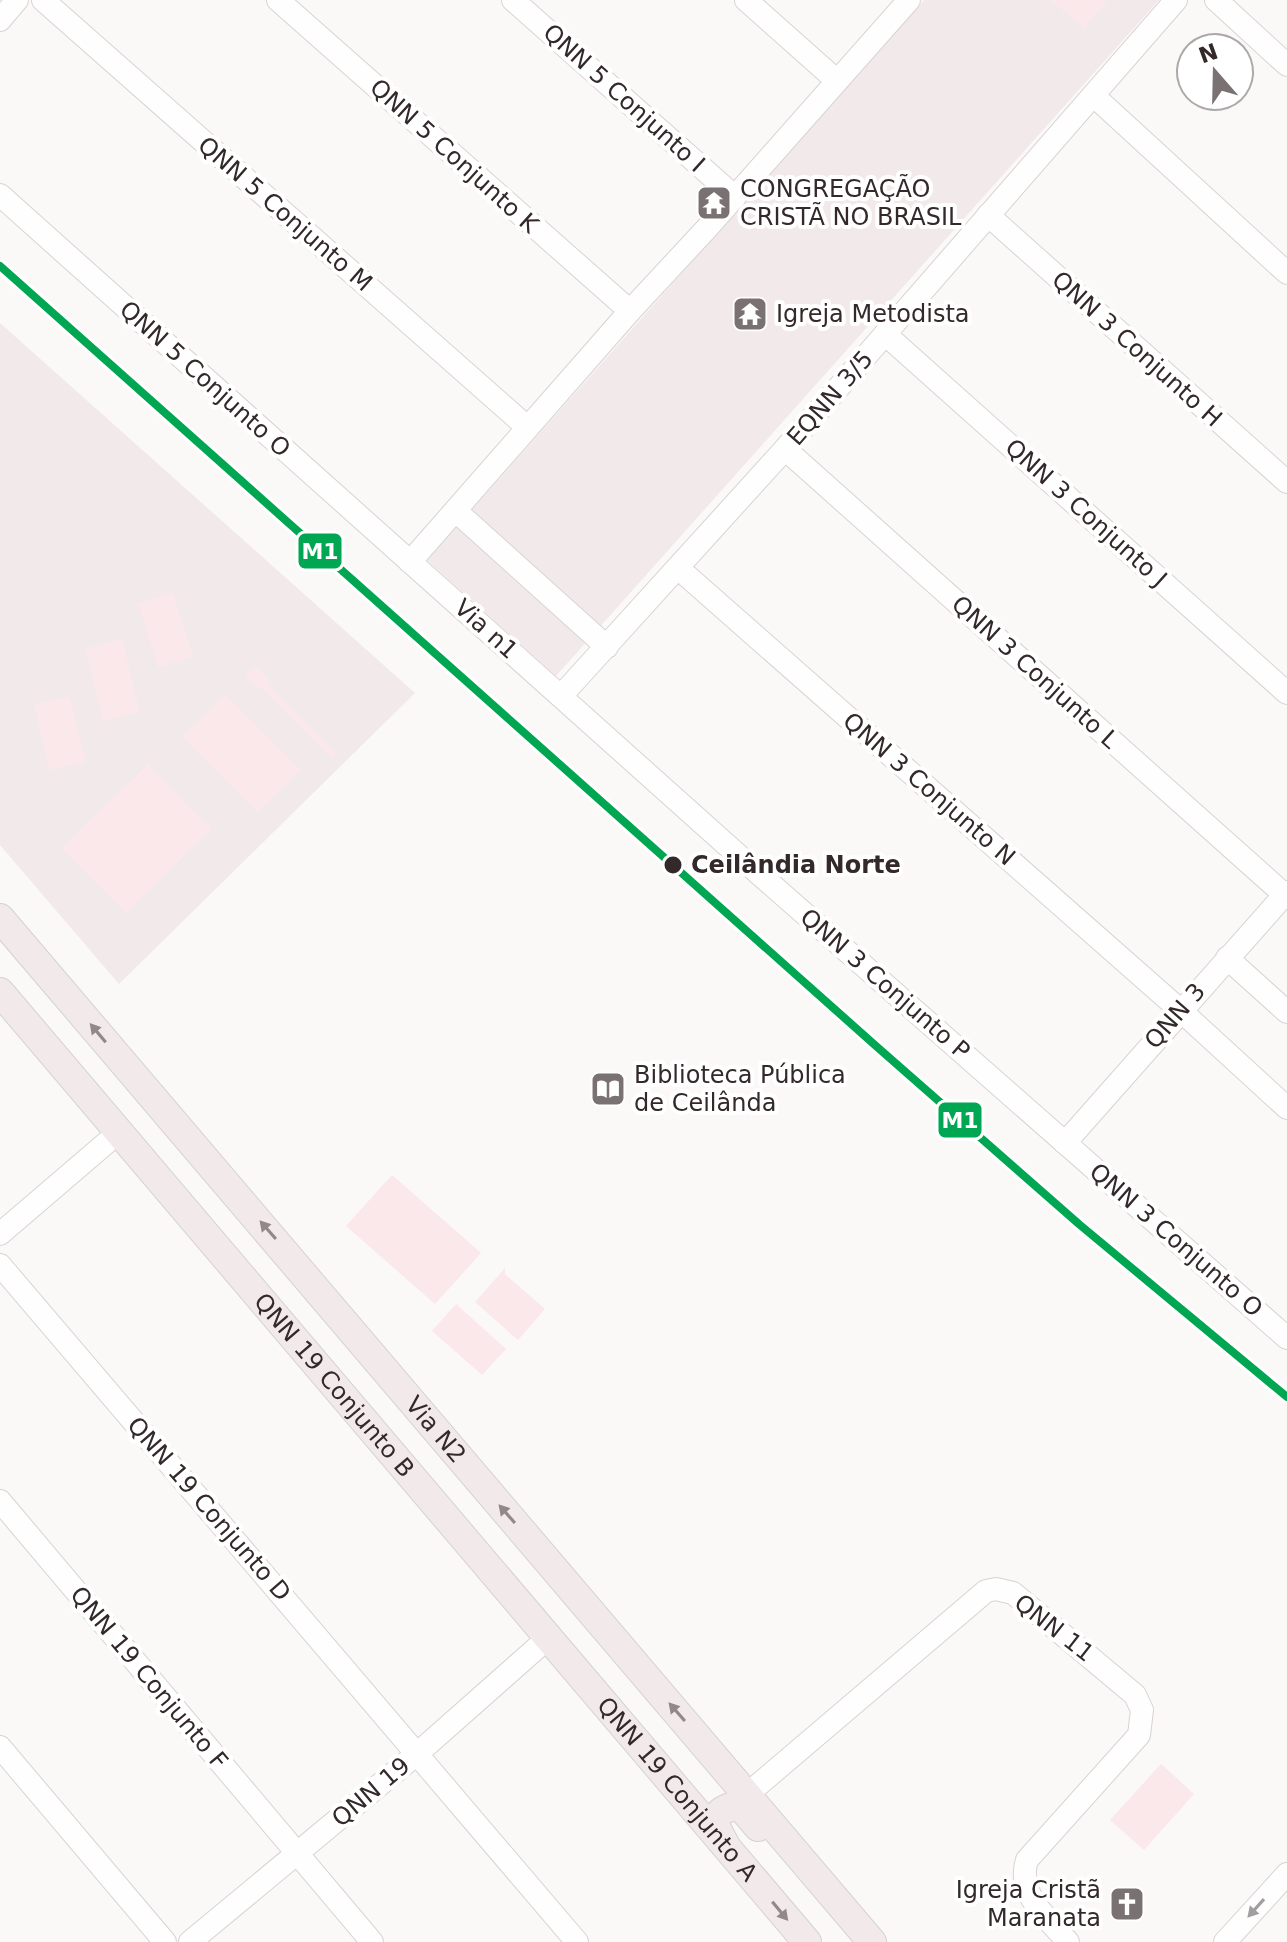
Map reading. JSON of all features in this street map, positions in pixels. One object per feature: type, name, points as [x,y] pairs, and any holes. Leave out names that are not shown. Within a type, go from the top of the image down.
[{"type":"main road","name":"Via N2","points":[[0,918],[708,1748],[740,1800],[872,1942]]},
{"type":"main road","points":[[0,992],[119,1132]]},
{"type":"main road","name":"QNN 19 Conjunto B","points":[[119,1132],[552,1642]]},
{"type":"main road","points":[[138,1155],[214,1226],[290,1313],[300,1316],[313,1309],[316,1298],[294,1261]]},
{"type":"main road","points":[[325,1372],[310,1348],[310,1341],[318,1331],[335,1328],[414,1423],[476,1479]]},
{"type":"main road","points":[[552,1642],[612,1693],[695,1791],[714,1787],[721,1773],[708,1748]]},
{"type":"main road","name":"QNN 19 Conjunto A","points":[[552,1642],[807,1942]]},
{"type":"main road","points":[[727,1848],[716,1820],[725,1809],[740,1800],[741,1807],[821,1901],[865,1942]]},
{"type":"street","points":[[0,20],[17,0]]},
{"type":"street","name":"QNN 5 Conjunto M","points":[[43,0],[527,427]]},
{"type":"street","name":"QNN 5 Conjunto K","points":[[278,0],[630,311]]},
{"type":"street","name":"QNN 5 Conjunto I","points":[[513,0],[735,197]]},
{"type":"street","points":[[746,0],[836,80]]},
{"type":"street","points":[[410,562],[909,0]]},
{"type":"street","name":"EQNN 3/5","points":[[561,696],[785,449],[1176,0]]},
{"type":"street","points":[[1216,0],[1287,65]]},
{"type":"street","points":[[1094,96],[1287,273]]},
{"type":"street","name":"QNN 5 Conjunto O","points":[[0,195],[410,562]]},
{"type":"street","name":"QNN 3 Conjunto H","points":[[988,215],[1287,482]]},
{"type":"street","name":"QNN 3 Conjunto J","points":[[885,334],[1287,693]]},
{"type":"street","name":"QNN 3 Conjunto L","points":[[785,449],[1286,894]]},
{"type":"street","points":[[456,511],[607,647]]},
{"type":"street","name":"Via n1","points":[[410,562],[561,696]]},
{"type":"street","name":"QNN 3 Conjunto N","points":[[678,568],[1287,1108]]},
{"type":"street","name":"QNN 3 Conjunto P","points":[[561,696],[1065,1143]]},
{"type":"street","name":"QNN 3","points":[[1065,1143],[1286,894]]},
{"type":"street","points":[[1227,958],[1287,1012]]},
{"type":"street","points":[[0,1234],[119,1132]]},
{"type":"street","name":"QNN 3 Conjunto O","points":[[1065,1143],[1287,1338]]},
{"type":"street","name":"QNN 19 Conjunto D","points":[[0,1265],[577,1942]]},
{"type":"street","name":"QNN 19 Conjunto F","points":[[0,1501],[372,1942]]},
{"type":"street","name":"QNN 11","points":[[740,1800],[986,1591],[996,1589],[1013,1593],[1135,1695],[1142,1710],[1139,1735],[1027,1860],[1023,1870],[1025,1890],[1068,1942]]},
{"type":"street","name":"QNN 19","points":[[190,1942],[552,1642]]},
{"type":"street","points":[[0,1747],[165,1942]]},
{"type":"street","points":[[1225,1942],[1287,1874]]},
{"type":"shaded area","points":[[924,0],[1159,0],[556,676],[427,560]]},
{"type":"shaded area","points":[[1050,0],[1108,0],[1084,28]]},
{"type":"shaded area","points":[[0,323],[415,693],[119,984],[0,845]]},
{"type":"shaded area","points":[[173,592],[193,656],[158,668],[138,603]]},
{"type":"shaded area","points":[[122,638],[140,712],[103,722],[85,649]]},
{"type":"shaded area","points":[[255,666],[269,680],[267,683],[336,753],[331,758],[262,688],[259,690],[245,676]]},
{"type":"shaded area","points":[[225,694],[301,770],[258,812],[182,736]]},
{"type":"shaded area","points":[[70,696],[86,762],[49,770],[34,704]]},
{"type":"shaded area","points":[[148,764],[212,829],[126,913],[61,848]]},
{"type":"shaded area","points":[[392,1175],[481,1253],[435,1304],[346,1226]]},
{"type":"shaded area","points":[[505,1268],[505,1274],[545,1309],[518,1340],[475,1302]]},
{"type":"shaded area","points":[[456,1304],[506,1349],[482,1375],[432,1331]]},
{"type":"shaded area","points":[[1161,1764],[1194,1794],[1144,1850],[1110,1820]]},
{"type":"transit line","name":"M1","points":[[0,266],[876,1046],[1080,1225],[1287,1397]]},
{"type":"place","name":"CONGREGAÇÃO CRISTÃ NO BRASIL","points":[[714,203]]},
{"type":"place","name":"Igreja Metodista","points":[[750,314]]},
{"type":"place","name":"Ceilândia Norte","points":[[673,865]]},
{"type":"place","name":"Biblioteca Pública de Ceilânda","points":[[608,1089]]},
{"type":"place","name":"Igreja Cristã Maranata","points":[[1127,1904]]}]
